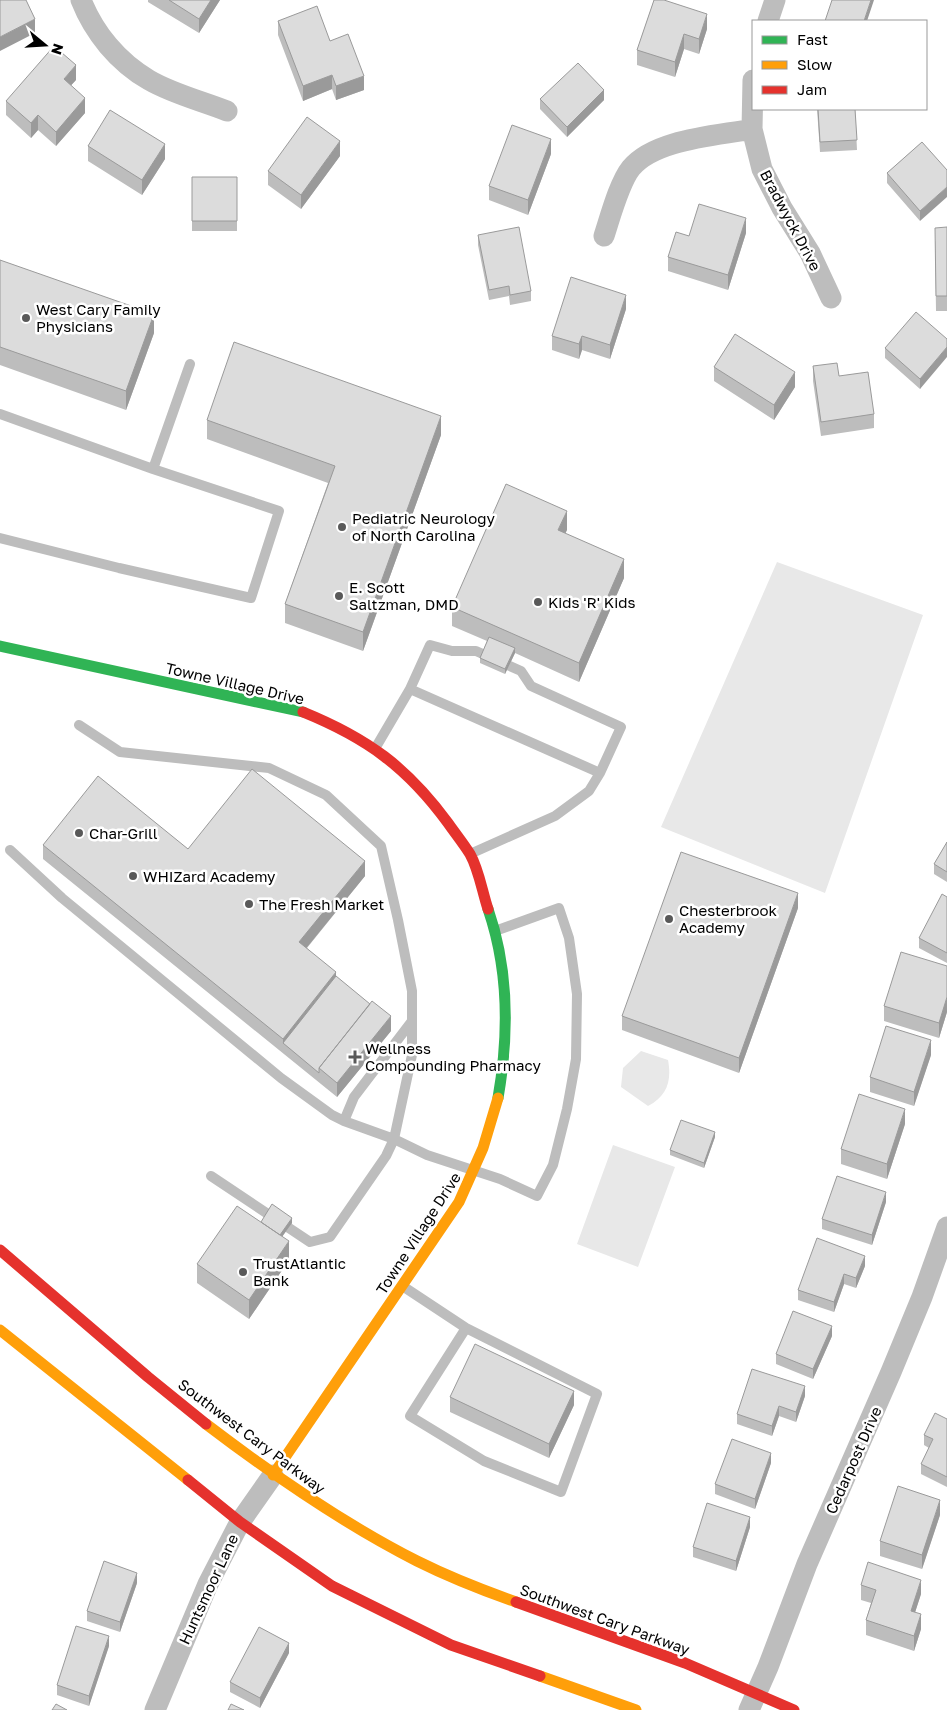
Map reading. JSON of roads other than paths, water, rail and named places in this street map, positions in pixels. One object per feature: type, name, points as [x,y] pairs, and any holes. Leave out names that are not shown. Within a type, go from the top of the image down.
[{"type":"main road","name":"Towne Village Drive","points":[[0,646],[304,712],[347,732],[376,748],[408,775],[433,802],[469,855],[484,892],[496,931],[503,972],[505,1044],[500,1086],[490,1128],[475,1171],[459,1202],[273,1475]]},
{"type":"main road","name":"Southwest Cary Parkway","points":[[0,1250],[134,1367],[273,1475],[356,1528],[417,1561],[480,1590],[687,1664],[753,1701],[794,1710]]},
{"type":"main road","points":[[0,1330],[240,1522],[332,1586],[451,1645],[636,1710]]},
{"type":"street","points":[[81,0],[88,16],[102,38],[131,68],[150,81],[227,110]]},
{"type":"street","points":[[768,20],[775,0]]},
{"type":"street","name":"Bradwyck Drive","points":[[752,110],[752,129],[762,169],[772,190],[810,253],[831,298]]},
{"type":"street","points":[[604,236],[616,199],[630,169],[645,155],[662,147],[680,142],[752,129]]},
{"type":"street","name":"Cedarpost Drive","points":[[753,1701],[808,1564],[892,1372],[947,1227]]},
{"type":"street","name":"Huntsmoor Lane","points":[[155,1710],[208,1584],[240,1522],[273,1475]]},
{"type":"lane","points":[[153,469],[190,364]]},
{"type":"lane","points":[[0,414],[279,512],[251,598],[118,568],[0,538]]},
{"type":"lane","points":[[376,748],[410,689],[430,645],[452,651],[476,651],[521,671],[531,686],[621,727],[600,773],[589,791],[556,816],[469,855]]},
{"type":"lane","points":[[410,689],[600,773]]},
{"type":"lane","points":[[79,725],[120,752],[270,768],[326,795],[381,846],[412,991],[412,1055],[394,1139],[386,1156],[330,1237],[310,1242],[211,1176]]},
{"type":"lane","points":[[10,850],[62,898],[281,1078],[332,1114],[344,1121],[394,1139],[427,1155],[505,1181],[537,1196],[553,1165],[567,1109],[576,1059],[577,994],[569,938],[559,908],[496,931]]},
{"type":"lane","points":[[344,1121],[354,1097],[412,1021]]},
{"type":"lane","points":[[403,1286],[466,1328],[597,1394],[561,1492],[484,1461],[410,1416],[466,1328]]},
{"type":"place","name":"West Cary Family Physicians","points":[[26,318]]},
{"type":"place","name":"Pediatric Neurology of North Carolina","points":[[342,527]]},
{"type":"place","name":"E. Scott Saltzman, DMD","points":[[339,596]]},
{"type":"place","name":"Kids 'R' Kids","points":[[538,602]]},
{"type":"place","name":"Char-Grill","points":[[79,833]]},
{"type":"place","name":"WHIZard Academy","points":[[133,876]]},
{"type":"place","name":"The Fresh Market","points":[[249,904]]},
{"type":"place","name":"Chesterbrook Academy","points":[[669,919]]},
{"type":"place","name":"Wellness Compounding Pharmacy","points":[[355,1057]]},
{"type":"place","name":"TrustAtlantic Bank","points":[[243,1272]]}]
